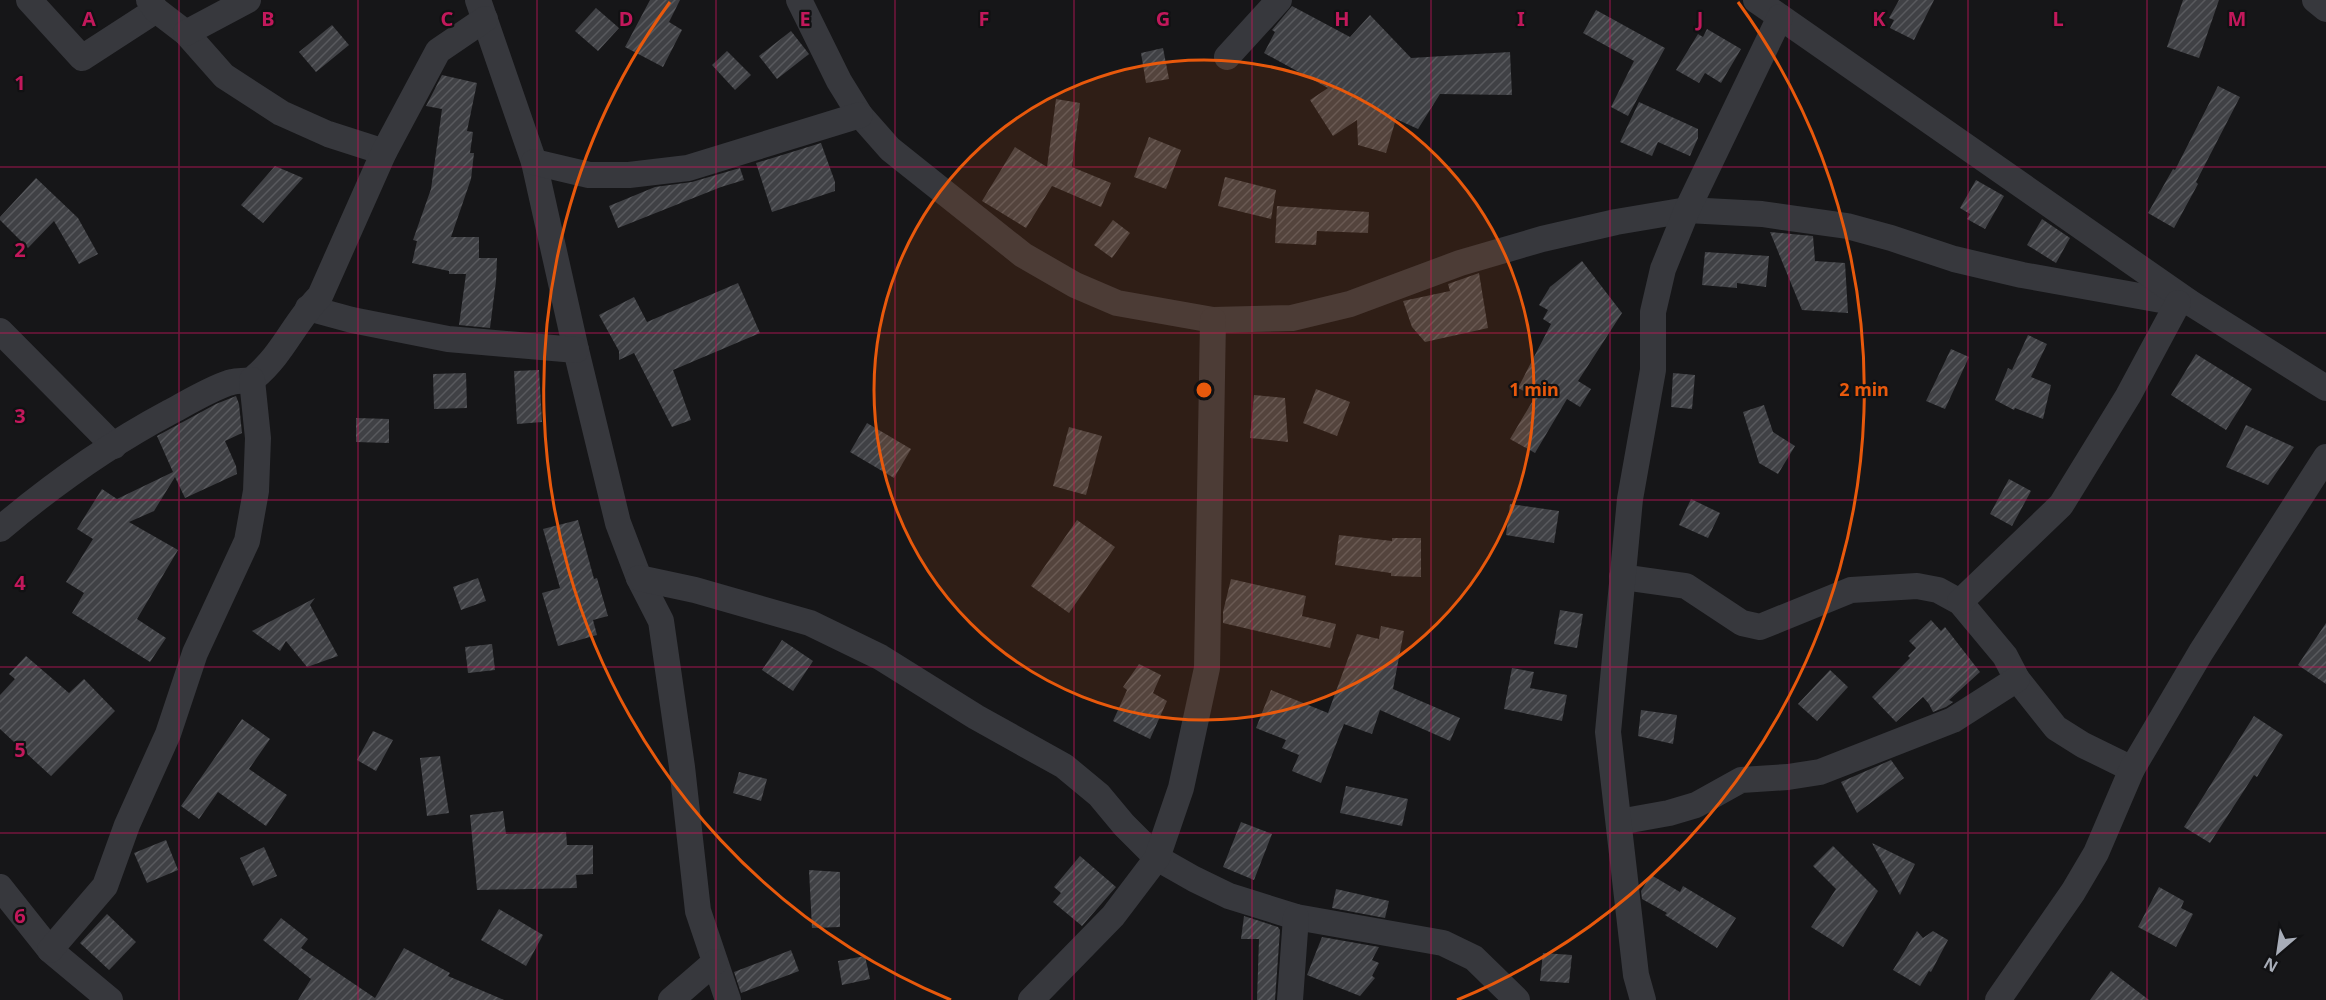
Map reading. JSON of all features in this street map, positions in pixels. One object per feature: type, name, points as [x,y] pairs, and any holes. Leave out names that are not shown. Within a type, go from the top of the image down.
[{"type":"street","points":[[29,0],[82,58],[153,5],[186,33],[224,76],[281,113],[328,134],[384,152]]},
{"type":"street","points":[[186,33],[248,0]]},
{"type":"street","points":[[799,0],[839,81],[860,116],[890,149],[1023,255],[1075,285],[1117,303],[1213,320],[1292,318],[1350,304],[1460,263],[1542,239],[1616,222],[1688,210],[1762,214],[1848,226],[1954,259],[2022,275],[2184,302]]},
{"type":"street","points":[[1227,57],[1279,0]]},
{"type":"street","points":[[2315,0],[2326,9]]},
{"type":"street","points":[[1643,1000],[1636,975],[1608,732],[1630,499],[1653,370],[1653,312],[1663,269],[1688,210],[1764,5],[2184,302],[2326,388]]},
{"type":"street","points":[[0,529],[77,470],[114,446],[169,412],[230,382],[252,380],[278,355],[308,308],[320,296],[384,152],[438,51],[482,9],[534,162],[618,523],[639,578],[661,621],[682,767],[698,911],[728,1000]]},
{"type":"street","points":[[534,162],[589,175],[629,176],[688,168],[860,116]]},
{"type":"street","points":[[1960,602],[2061,504],[2184,302]]},
{"type":"street","points":[[308,308],[352,320],[448,339],[576,350]]},
{"type":"street","points":[[1031,1000],[1113,916],[1157,858],[1181,789],[1207,668],[1213,320]]},
{"type":"street","points":[[0,331],[114,446]]},
{"type":"street","points":[[50,950],[105,886],[127,825],[168,734],[195,653],[247,541],[256,490],[258,438],[252,380]]},
{"type":"street","points":[[1998,1000],[2073,892],[2090,862],[2132,769],[2201,652],[2326,457]]},
{"type":"street","points":[[1622,577],[1686,586],[1742,623],[1760,627],[1851,590],[1917,586],[1938,590],[1960,602],[2005,656],[2017,679],[2056,728],[2083,745],[2132,769]]},
{"type":"street","points":[[639,578],[695,590],[810,623],[880,657],[976,717],[1065,766],[1100,795],[1124,825],[1157,858],[1228,896],[1296,917],[1443,943],[1474,958],[1517,1000]]},
{"type":"street","points":[[1619,822],[1669,813],[1696,805],[1741,780],[1820,772],[1953,720],[2017,679]]},
{"type":"street","points":[[0,887],[50,950],[110,1000]]},
{"type":"street","points":[[1290,1000],[1296,917]]},
{"type":"street","points":[[671,1000],[715,962]]},
{"type":"building","points":[[650,0],[680,0],[669,22],[682,30],[663,67],[625,47]]},
{"type":"building","points":[[1899,0],[1934,0],[1914,40],[1890,28],[1894,20],[1889,18]]},
{"type":"building","points":[[2183,0],[2219,0],[2199,58],[2167,47]]},
{"type":"building","points":[[1292,6],[1350,37],[1370,15],[1411,58],[1510,52],[1512,95],[1440,94],[1418,129],[1396,119],[1386,153],[1358,145],[1357,120],[1333,136],[1310,100],[1328,88],[1264,53],[1275,32],[1272,30]]},
{"type":"building","points":[[596,8],[619,28],[598,51],[575,31]]},
{"type":"building","points":[[1596,10],[1665,48],[1628,116],[1611,107],[1634,61],[1583,33]]},
{"type":"building","points":[[332,25],[349,45],[316,72],[299,52]]},
{"type":"building","points":[[1707,29],[1741,49],[1721,83],[1705,73],[1699,83],[1676,70],[1698,34],[1703,37]]},
{"type":"building","points":[[791,31],[809,54],[777,79],[759,56]]},
{"type":"building","points":[[1163,48],[1169,79],[1146,83],[1141,53]]},
{"type":"building","points":[[727,51],[751,75],[735,90],[712,65]]},
{"type":"building","points":[[442,75],[477,83],[467,131],[473,132],[470,153],[474,153],[471,179],[451,237],[479,237],[479,258],[497,258],[490,328],[459,325],[466,274],[449,274],[449,271],[412,263],[417,241],[413,240],[431,189],[442,109],[426,106]]},
{"type":"building","points":[[2218,86],[2240,97],[2174,228],[2148,213],[2173,169],[2175,170]]},
{"type":"building","points":[[1056,99],[1080,103],[1072,167],[1111,183],[1101,207],[1052,186],[1026,228],[982,201],[1015,147],[1047,167]]},
{"type":"building","points":[[1639,102],[1698,129],[1698,138],[1690,156],[1658,142],[1652,156],[1620,142]]},
{"type":"building","points":[[1149,137],[1181,150],[1166,189],[1134,177]]},
{"type":"building","points":[[821,143],[835,182],[835,191],[772,212],[756,163]]},
{"type":"building","points":[[275,166],[303,178],[263,223],[241,205]]},
{"type":"building","points":[[740,168],[744,180],[618,228],[609,206],[655,187],[692,182]]},
{"type":"building","points":[[1225,177],[1276,190],[1271,219],[1218,206]]},
{"type":"building","points":[[36,178],[78,218],[98,254],[79,264],[54,221],[28,248],[0,220],[0,217]]},
{"type":"building","points":[[1976,180],[2004,196],[1985,229],[1967,219],[1970,214],[1960,208]]},
{"type":"building","points":[[1277,206],[1369,212],[1368,233],[1317,231],[1316,245],[1275,243]]},
{"type":"building","points":[[2042,219],[2070,238],[2056,263],[2027,245]]},
{"type":"building","points":[[1113,220],[1130,233],[1112,258],[1094,245]]},
{"type":"building","points":[[1770,232],[1813,236],[1815,261],[1845,263],[1848,313],[1802,310]]},
{"type":"building","points":[[1705,252],[1769,256],[1766,287],[1737,283],[1737,288],[1702,285]]},
{"type":"building","points":[[1582,261],[1622,313],[1578,381],[1591,389],[1580,407],[1567,399],[1535,453],[1510,439],[1535,397],[1518,388],[1551,324],[1543,319],[1548,310],[1539,305],[1550,287]]},
{"type":"building","points":[[1479,273],[1488,328],[1425,342],[1412,327],[1403,301],[1450,291],[1448,284]]},
{"type":"building","points":[[738,283],[760,333],[673,370],[691,420],[672,427],[634,353],[619,360],[619,351],[599,315],[634,297],[647,322]]},
{"type":"building","points":[[2028,335],[2047,344],[2031,377],[2051,385],[2043,419],[2015,408],[2014,410],[1995,400],[2008,368],[2012,370]]},
{"type":"building","points":[[1951,349],[1969,357],[1945,409],[1926,401]]},
{"type":"building","points":[[2196,354],[2252,389],[2226,430],[2171,395]]},
{"type":"building","points":[[539,370],[542,422],[517,424],[514,371]]},
{"type":"building","points":[[466,373],[467,408],[434,409],[433,374]]},
{"type":"building","points":[[1673,373],[1695,375],[1692,409],[1671,407]]},
{"type":"building","points":[[1316,389],[1350,402],[1337,436],[1303,423]]},
{"type":"building","points":[[1254,395],[1285,398],[1288,442],[1250,438]]},
{"type":"building","points":[[236,396],[242,433],[225,441],[237,474],[185,498],[175,477],[154,511],[129,522],[178,550],[137,619],[166,638],[150,662],[72,613],[84,593],[66,582],[93,539],[77,529],[102,489],[117,499],[173,472],[157,436],[216,404]]},
{"type":"building","points":[[1764,405],[1773,432],[1795,446],[1778,474],[1759,463],[1743,412]]},
{"type":"building","points":[[356,418],[389,419],[389,443],[356,442]]},
{"type":"building","points":[[867,423],[911,449],[894,478],[850,452]]},
{"type":"building","points":[[2246,425],[2294,447],[2268,485],[2226,467]]},
{"type":"building","points":[[1069,427],[1102,436],[1086,495],[1053,486]]},
{"type":"building","points":[[2009,479],[2031,491],[2012,526],[1990,514]]},
{"type":"building","points":[[1691,499],[1720,513],[1708,538],[1679,525]]},
{"type":"building","points":[[1510,504],[1559,511],[1554,543],[1506,535]]},
{"type":"building","points":[[578,520],[594,579],[597,578],[608,616],[593,620],[597,635],[558,646],[542,593],[560,588],[543,529]]},
{"type":"building","points":[[1077,520],[1115,547],[1069,613],[1031,586]]},
{"type":"building","points":[[1339,535],[1392,541],[1392,538],[1421,538],[1421,577],[1391,576],[1391,573],[1335,565]]},
{"type":"building","points":[[478,578],[486,601],[461,610],[453,587]]},
{"type":"building","points":[[1231,579],[1306,596],[1302,616],[1336,624],[1330,648],[1223,623],[1223,612]]},
{"type":"building","points":[[315,598],[310,605],[338,656],[307,667],[286,641],[280,651],[252,631]]},
{"type":"building","points":[[1560,610],[1583,614],[1577,648],[1554,644]]},
{"type":"building","points":[[1931,620],[1941,631],[1945,627],[1980,672],[1949,700],[1953,702],[1946,707],[1933,712],[1923,697],[1896,722],[1872,697],[1910,658],[1908,656],[1916,648],[1909,641]]},
{"type":"building","points":[[2326,623],[2326,684],[2298,665]]},
{"type":"building","points":[[1381,626],[1404,631],[1393,689],[1460,718],[1450,741],[1380,710],[1372,734],[1344,724],[1321,783],[1292,771],[1299,755],[1282,748],[1286,740],[1256,728],[1271,690],[1328,713],[1357,634],[1379,639]]},
{"type":"building","points":[[782,640],[813,661],[793,691],[762,670]]},
{"type":"building","points":[[492,644],[495,670],[468,673],[465,647]]},
{"type":"building","points":[[26,656],[69,693],[84,679],[115,711],[51,776],[0,729],[0,695],[15,679],[9,674]]},
{"type":"building","points":[[1139,664],[1161,675],[1153,693],[1167,701],[1150,739],[1113,721],[1127,690],[1123,687]]},
{"type":"building","points":[[1512,668],[1534,672],[1530,688],[1567,695],[1562,721],[1504,709]]},
{"type":"building","points":[[1830,670],[1848,687],[1817,721],[1798,704]]},
{"type":"building","points":[[1641,710],[1677,715],[1673,744],[1638,736]]},
{"type":"building","points":[[2254,716],[2283,735],[2257,777],[2254,775],[2210,843],[2184,827]]},
{"type":"building","points":[[242,719],[270,739],[249,769],[287,795],[266,826],[218,792],[199,819],[181,806]]},
{"type":"building","points":[[373,731],[393,740],[376,771],[357,760]]},
{"type":"building","points":[[440,756],[449,813],[427,816],[420,758]]},
{"type":"building","points":[[1891,760],[1904,778],[1857,813],[1841,782]]},
{"type":"building","points":[[739,772],[767,779],[761,801],[733,793]]},
{"type":"building","points":[[1346,786],[1408,799],[1402,826],[1340,813]]},
{"type":"building","points":[[503,811],[506,834],[566,832],[567,845],[593,845],[593,874],[576,875],[577,888],[477,890],[470,815]]},
{"type":"building","points":[[1241,822],[1272,834],[1254,880],[1223,867]]},
{"type":"building","points":[[166,840],[178,870],[147,883],[134,853]]},
{"type":"building","points":[[1872,843],[1915,864],[1900,895]]},
{"type":"building","points":[[1833,846],[1878,891],[1843,947],[1811,927],[1836,889],[1813,866]]},
{"type":"building","points":[[264,847],[277,876],[253,886],[240,858]]},
{"type":"building","points":[[1080,856],[1116,887],[1082,926],[1053,902],[1061,893],[1054,887]]},
{"type":"building","points":[[809,870],[840,872],[840,927],[812,928]]},
{"type":"building","points":[[1651,875],[1680,892],[1683,886],[1736,918],[1717,948],[1665,915],[1667,913],[1642,899],[1641,891]]},
{"type":"building","points":[[2159,887],[2184,901],[2181,908],[2193,914],[2176,947],[2138,927]]},
{"type":"building","points":[[1336,889],[1389,901],[1385,918],[1332,908]]},
{"type":"building","points":[[499,909],[543,935],[526,966],[481,940]]},
{"type":"building","points":[[107,914],[136,942],[109,970],[80,943]]},
{"type":"building","points":[[1244,916],[1278,927],[1280,930],[1275,1000],[1257,1000],[1259,939],[1241,939]]},
{"type":"building","points":[[281,918],[308,939],[301,948],[375,998],[404,948],[450,973],[448,976],[504,1000],[298,1000],[311,979],[263,940]]},
{"type":"building","points":[[1917,931],[1923,938],[1933,931],[1948,940],[1931,972],[1929,971],[1920,986],[1893,970]]},
{"type":"building","points":[[1322,937],[1379,947],[1372,960],[1379,963],[1372,976],[1375,978],[1360,996],[1307,975]]},
{"type":"building","points":[[791,950],[799,971],[741,993],[734,972]]},
{"type":"building","points":[[1543,953],[1572,955],[1569,983],[1540,981]]},
{"type":"building","points":[[865,956],[870,979],[842,985],[838,961]]},
{"type":"building","points":[[2111,971],[2149,1000],[2090,1000]]}]
